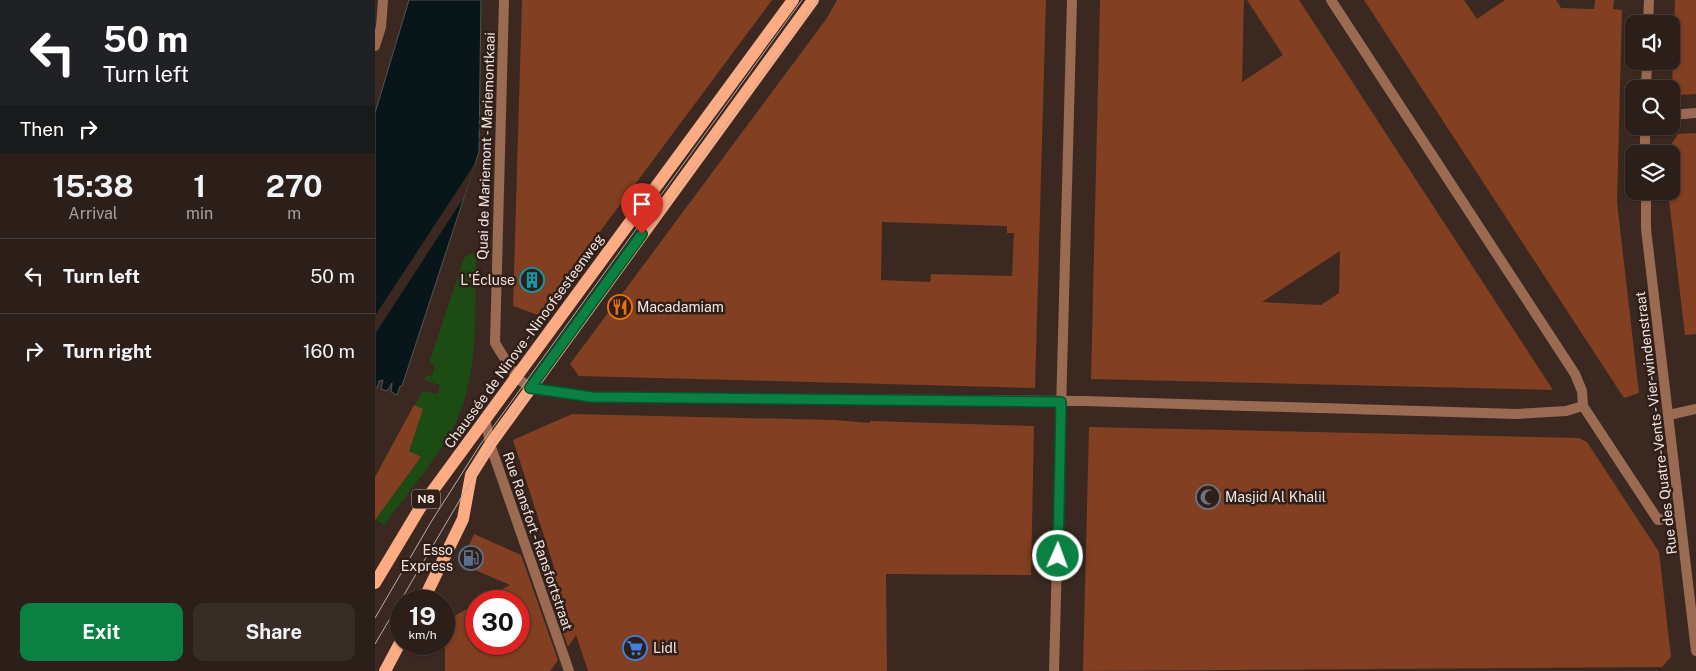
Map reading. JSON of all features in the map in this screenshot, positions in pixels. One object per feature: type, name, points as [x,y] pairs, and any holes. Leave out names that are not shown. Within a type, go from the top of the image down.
[{"type":"main road","name":"Chaussée de Ninove - Ninoofsesteenweg","points":[[375,583],[419,508],[793,0]]},
{"type":"main road","points":[[428,590],[463,519],[471,475],[491,443],[813,0]]},
{"type":"main road","points":[[385,671],[394,655]]},
{"type":"street","points":[[375,46],[381,27],[383,0]]},
{"type":"street","name":"Quai de Mariemont - Mariemontkaai","points":[[504,0],[495,343],[516,377]]},
{"type":"street","points":[[1054,671],[1072,0]]},
{"type":"street","points":[[1331,0],[1575,374],[1582,391],[1583,406],[1658,520],[1680,516]]},
{"type":"street","points":[[1648,15],[1649,0]]},
{"type":"street","points":[[1680,114],[1696,113]]},
{"type":"street","name":"Rue des Quatre-Vents - Vier-windenstraat","points":[[1646,200],[1646,229],[1696,651]]},
{"type":"street","points":[[516,377],[530,388],[592,397],[1061,402],[1517,414],[1566,411],[1583,406]]},
{"type":"street","points":[[1669,415],[1696,409]]},
{"type":"street","name":"Rue Ransfort - Ransfortstraat","points":[[485,419],[491,443],[569,671]]},
{"type":"green space","points":[[470,254],[476,254],[475,323],[474,347],[466,393],[459,414],[442,447],[384,525],[376,519],[421,457],[396,445],[422,391],[437,394],[440,385],[424,380],[426,375],[432,376],[435,365],[429,363],[464,258]]},
{"type":"shaded area","points":[[409,0],[481,0],[479,152],[402,386],[400,386],[397,395],[391,392],[392,383],[387,391],[381,389],[383,380],[379,381],[377,388],[375,387],[375,113]]},
{"type":"pier","points":[[476,162],[464,197],[375,334],[375,316]]},
{"type":"building","points":[[522,0],[772,0],[538,315],[513,306]]},
{"type":"building","points":[[837,0],[1046,0],[1035,388],[579,376],[570,364],[827,18]],"holes":[[[882,222],[1007,226],[1007,233],[1014,233],[1012,276],[931,274],[930,282],[881,280]]]},
{"type":"building","points":[[1100,0],[1244,0],[1242,82],[1283,55],[1247,0],[1299,0],[1553,390],[1091,379]],"holes":[[[1340,251],[1339,293],[1321,305],[1262,302]]]},
{"type":"building","points":[[1364,0],[1464,0],[1477,19],[1505,0],[1556,0],[1561,8],[1594,9],[1595,0],[1614,0],[1613,9],[1622,10],[1617,202],[1639,393],[1624,398]]},
{"type":"building","points":[[1675,0],[1696,0],[1696,94],[1680,95],[1680,80],[1672,80],[1673,70],[1680,70],[1680,15],[1674,15]]},
{"type":"building","points":[[1696,133],[1696,334],[1685,335],[1669,200],[1680,200],[1680,145],[1671,145],[1680,134]]},
{"type":"building","points":[[414,405],[423,409],[409,451],[421,457],[375,520],[375,477]]},
{"type":"building","points":[[572,414],[1034,426],[1031,575],[886,574],[887,671],[588,671],[576,635],[568,647],[538,562],[555,570],[513,440]]},
{"type":"building","points":[[1089,427],[1579,438],[1587,442],[1659,552],[1671,657],[1662,667],[1083,671]]},
{"type":"building","points":[[474,534],[521,555],[558,660],[550,671],[445,671],[445,655],[455,655],[455,616],[465,610],[465,655],[530,655],[530,590],[501,590],[510,585],[461,564]]},
{"type":"tram line","points":[[375,618],[431,522],[480,445],[802,0]]},
{"type":"tram line","points":[[375,644],[491,447],[818,0]]},
{"type":"place","name":"L'Écluse","points":[[532,280]]},
{"type":"place","name":"Macadamiam","points":[[620,307]]},
{"type":"place","name":"Masjid Al Khalil","points":[[1208,497]]},
{"type":"place","name":"Esso Express","points":[[471,558]]},
{"type":"place","name":"Lidl","points":[[635,648]]},
{"type":"route","points":[[642,234],[530,388],[592,397],[1061,402],[1058,556]]}]
